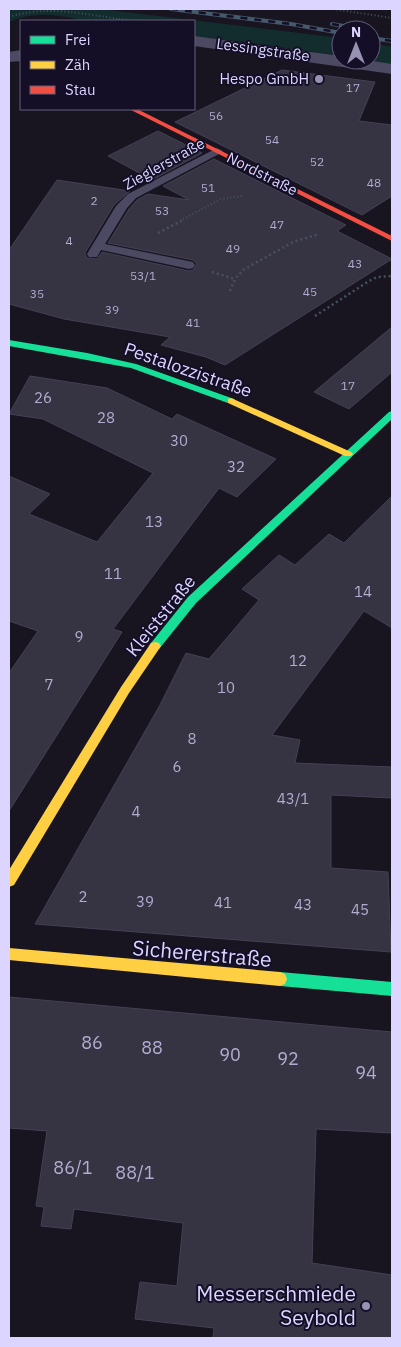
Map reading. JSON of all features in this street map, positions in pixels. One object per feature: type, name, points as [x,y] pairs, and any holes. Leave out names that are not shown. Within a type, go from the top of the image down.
[{"type":"street","name":"Lessingstraße","points":[[195,41],[344,61],[392,70]]},
{"type":"street","name":"Nordstraße","points":[[134,110],[392,239]]},
{"type":"street","name":"Pestalozzistraße","points":[[9,344],[109,360],[198,387],[348,454]]},
{"type":"street","name":"Kleiststraße","points":[[9,881],[87,750],[159,640],[192,600],[392,414]]},
{"type":"street","name":"Sichererstraße","points":[[9,954],[392,989]]},
{"type":"lane","name":"Zieglerstraße","points":[[139,255],[95,250],[122,206],[132,196],[217,151]]},
{"type":"lane","points":[[139,255],[188,265]]},
{"type":"path","points":[[333,9],[392,18]]},
{"type":"path","points":[[9,17],[18,12],[46,10],[132,20]]},
{"type":"path","points":[[116,20],[120,19]]},
{"type":"path","points":[[139,255],[155,235],[221,199],[228,196],[264,195],[286,186]]},
{"type":"path","points":[[230,291],[235,279],[243,270],[292,242],[358,222]]},
{"type":"path","points":[[315,316],[369,281],[377,277],[392,276]]},
{"type":"green space","points":[[9,9],[100,9],[191,20],[78,20],[54,15],[26,16],[9,22]]},
{"type":"green space","points":[[195,20],[331,37],[331,55],[246,42],[195,37]]},
{"type":"green space","points":[[381,45],[392,47],[392,65],[381,63]]},
{"type":"building","points":[[282,70],[375,82],[359,121],[392,125],[392,196],[362,215],[175,122]]},
{"type":"building","points":[[158,131],[202,153],[152,180],[108,156]]},
{"type":"building","points":[[214,159],[346,225],[337,231],[392,259],[225,365],[206,357],[161,345],[170,337],[64,319],[9,304],[9,250],[57,180],[130,191],[114,205],[85,253],[87,258],[97,259],[102,252],[189,271],[193,270],[197,264],[193,260],[108,243],[129,209],[137,200],[148,194],[189,200],[163,186]]},
{"type":"building","points":[[392,327],[392,372],[349,409],[314,392]]},
{"type":"building","points":[[30,376],[107,388],[172,419],[177,414],[276,459],[237,497],[219,488],[113,629],[122,632],[9,811],[9,673],[38,631],[9,621],[9,476],[50,494],[29,514],[97,542],[153,473],[43,419],[9,414]]},
{"type":"building","points":[[392,496],[392,628],[364,611],[272,735],[300,740],[295,763],[392,767],[392,798],[331,795],[331,868],[388,872],[391,952],[35,924],[160,705],[186,653],[209,659],[259,600],[242,589],[279,555],[295,565],[329,534],[344,543]]},
{"type":"building","points":[[9,997],[392,1032],[392,1133],[316,1129],[312,1263],[392,1275],[392,1338],[213,1338],[214,1328],[135,1319],[140,1282],[177,1286],[183,1223],[74,1209],[71,1229],[41,1226],[44,1207],[36,1206],[47,1131],[9,1128]]},
{"type":"railway","points":[[171,9],[291,24],[331,31]]},
{"type":"railway","points":[[381,39],[392,41]]},
{"type":"traffic: fast","points":[[9,343],[133,366],[231,401]]},
{"type":"traffic: fast","points":[[155,646],[192,600],[392,414]]},
{"type":"traffic: fast","points":[[280,979],[392,989]]},
{"type":"traffic: slow","points":[[231,401],[348,454]]},
{"type":"traffic: slow","points":[[9,881],[125,690],[155,646]]},
{"type":"traffic: slow","points":[[9,954],[280,979]]},
{"type":"traffic: jam","points":[[134,110],[392,239]]},
{"type":"place","name":"Hespo GmbH","points":[[319,79]]},
{"type":"place","name":"Messerschmiede Seybold","points":[[366,1306]]}]
